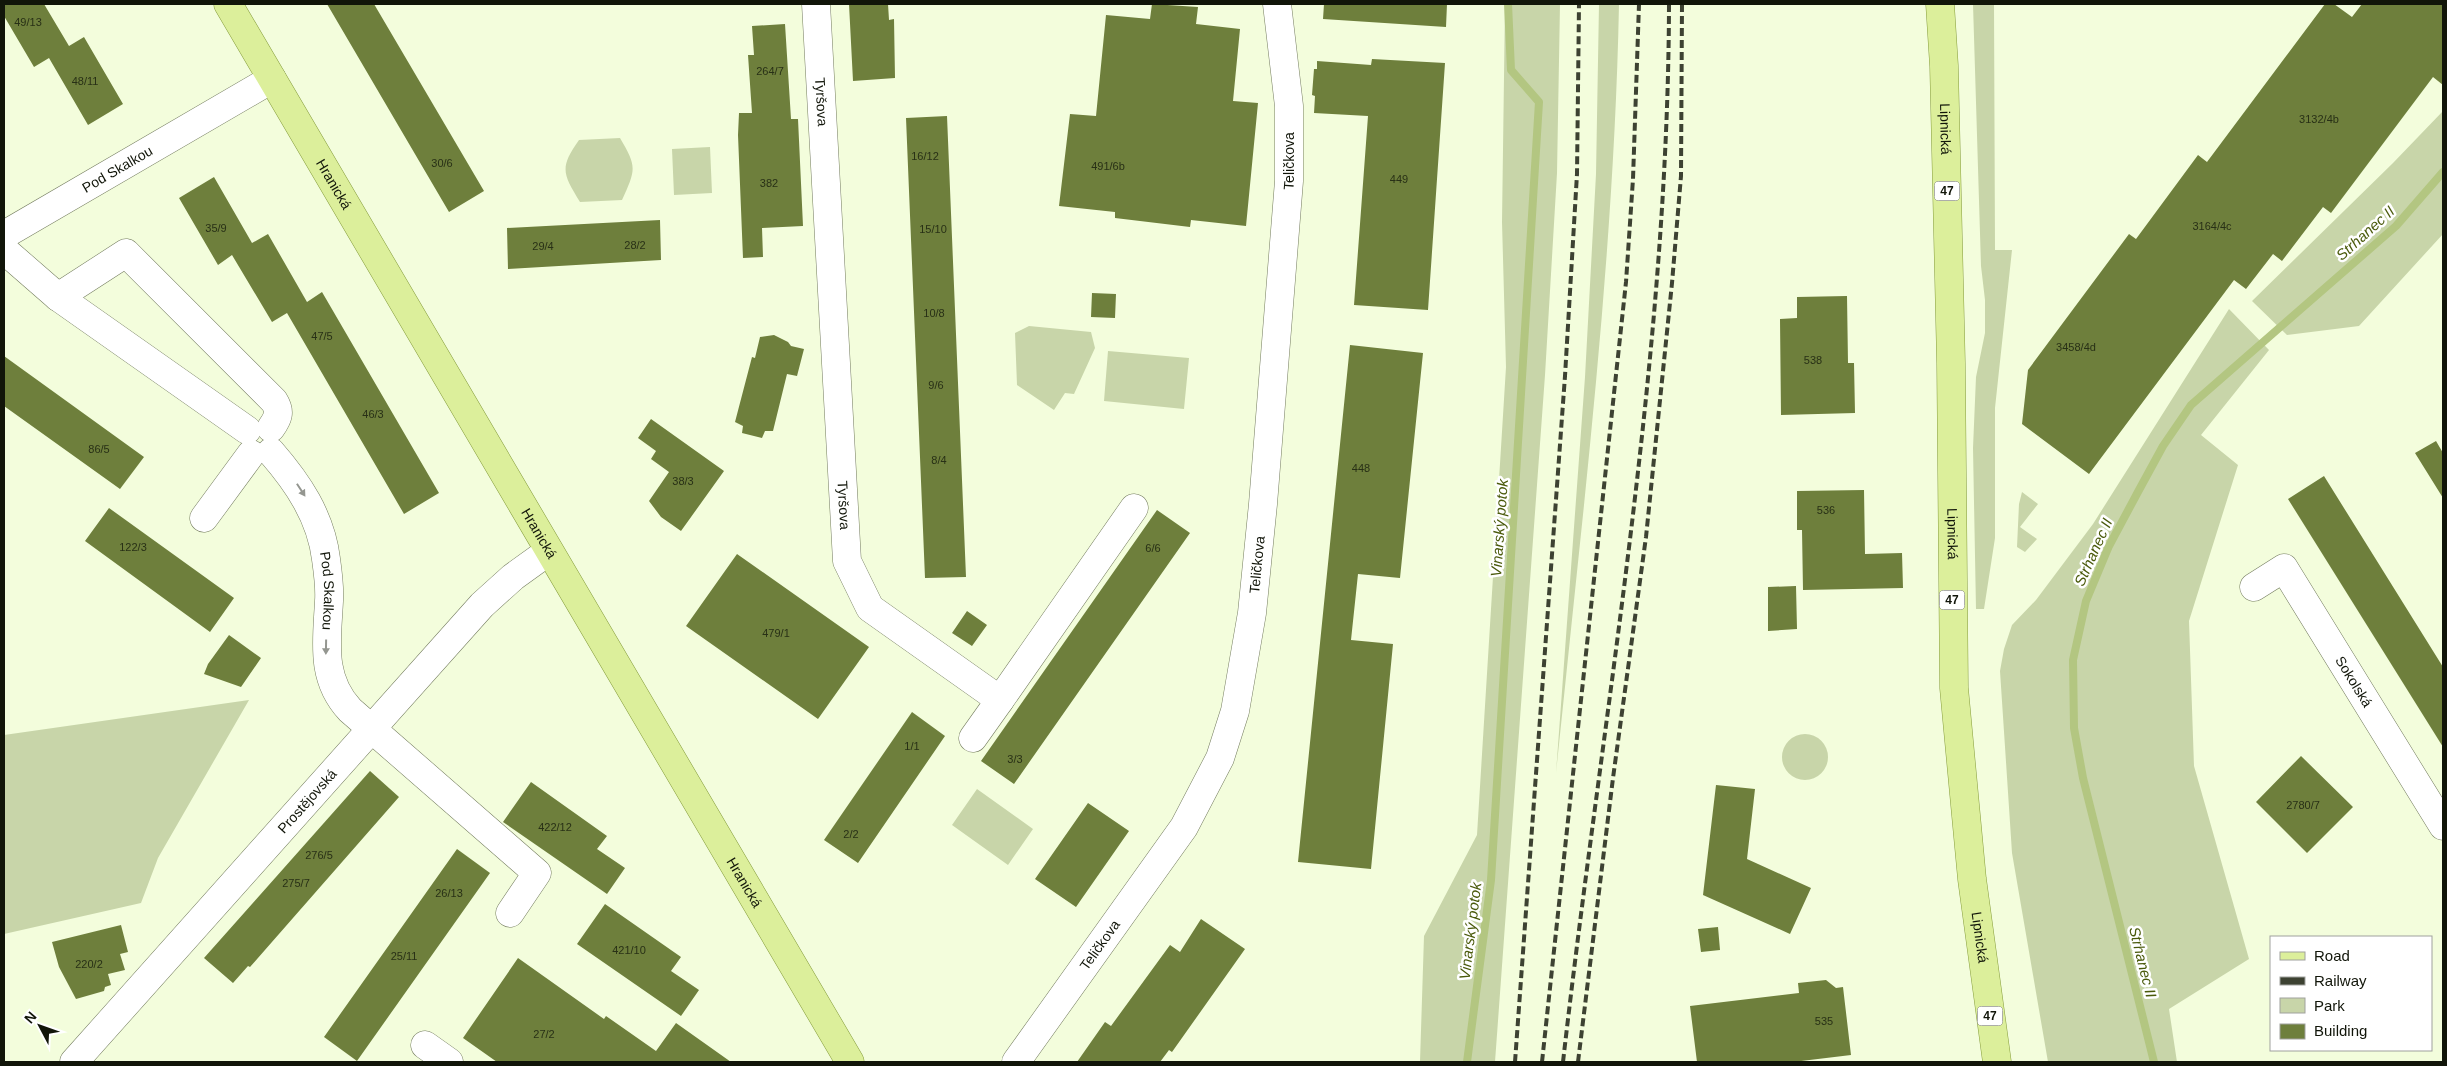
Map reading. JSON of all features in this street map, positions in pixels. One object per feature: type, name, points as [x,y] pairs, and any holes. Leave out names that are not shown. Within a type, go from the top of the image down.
[{"type":"main road","name":"Hranická","points":[[228,4],[850,1062]]},
{"type":"main road","name":"Lipnická","points":[[1940,4],[1952,363],[1954,688],[1972,879],[1997,1062]]},
{"type":"street","name":"Tyršova","points":[[816,4],[847,561],[870,608],[1000,700]]},
{"type":"street","name":"Teličkova","points":[[1016,1062],[1184,827],[1220,758],[1235,712],[1250,622],[1263,504],[1289,181],[1289,106],[1277,4]]},
{"type":"street","name":"Pod Skalkou","points":[[4,235],[272,79]]},
{"type":"street","name":"Pod Skalkou","points":[[4,250],[58,297],[260,441],[302,491],[311,507],[323,541],[329,582],[326,661],[331,682],[340,699],[372,729],[537,873],[510,913]]},
{"type":"street","points":[[58,297],[126,253],[274,401],[279,411],[278,416],[204,518]]},
{"type":"street","points":[[973,738],[1134,508]]},
{"type":"street","name":"Prostějovská","points":[[74,1062],[482,605],[513,577],[550,551]]},
{"type":"street","name":"Sokolská","points":[[2254,587],[2284,568],[2443,826]]},
{"type":"street","points":[[425,1045],[449,1062]]},
{"type":"green space","points":[[1505,4],[1560,4],[1557,173],[1545,375],[1495,1062],[1420,1062],[1424,936],[1477,835],[1506,367],[1502,222]]},
{"type":"green space","points":[[1599,4],[1619,4],[1611,197],[1586,485],[1556,773],[1585,377],[1596,174]]},
{"type":"green space","points":[[1973,4],[1994,4],[1995,250],[2012,250],[1995,408],[1995,538],[1984,609],[1976,609],[1973,448],[1976,377],[1985,333],[1985,300],[1981,266]]},
{"type":"green space","points":[[2443,111],[2443,234],[2359,326],[2287,335],[2252,301],[2393,163]]},
{"type":"green space","points":[[620,138],[633,168],[622,200],[580,202],[570,184],[566,171],[568,158],[579,140]]},
{"type":"green space","points":[[710,147],[712,193],[674,195],[672,149]]},
{"type":"green space","points":[[2229,309],[2269,350],[2201,435],[2238,465],[2189,621],[2194,766],[2249,959],[2169,1009],[2177,1062],[2048,1062],[2012,853],[2000,671],[2004,649],[2012,625],[2036,600],[2093,524]]},
{"type":"green space","points":[[1029,326],[1091,332],[1095,348],[1074,394],[1065,393],[1054,410],[1017,385],[1015,333]]},
{"type":"green space","points":[[1108,351],[1189,358],[1184,409],[1104,401]]},
{"type":"green space","points":[[2022,492],[2038,504],[2020,527],[2037,539],[2025,552],[2017,547],[2019,504]]},
{"type":"green space","points":[[249,700],[158,858],[141,903],[4,934],[4,735]]},
{"type":"green space","points":[[1800,734],[1810,734],[1824,744],[1828,757],[1824,770],[1818,776],[1810,780],[1800,780],[1786,770],[1782,762],[1782,752],[1792,738]]},
{"type":"green space","points":[[977,789],[1033,829],[1008,865],[952,825]]},
{"type":"building","points":[[4,4],[44,4],[69,46],[84,37],[123,104],[88,125],[49,58],[34,67],[4,16]]},
{"type":"building","points":[[327,4],[374,4],[484,191],[449,212]]},
{"type":"building","points":[[849,4],[888,4],[889,20],[894,19],[895,78],[853,81]]},
{"type":"building","points":[[1152,4],[1198,7],[1196,24],[1240,29],[1233,101],[1258,103],[1246,226],[1191,220],[1190,227],[1115,218],[1115,212],[1059,206],[1070,114],[1096,116],[1106,15],[1150,19]]},
{"type":"building","points":[[1324,4],[1447,4],[1446,27],[1323,19]]},
{"type":"building","points":[[2325,4],[2334,4],[2352,17],[2362,4],[2443,4],[2443,85],[2433,77],[2331,213],[2323,207],[2282,261],[2273,254],[2246,289],[2234,280],[2089,474],[2022,424],[2028,370],[2129,234],[2136,239],[2198,155],[2207,162]]},
{"type":"building","points":[[785,24],[791,119],[798,119],[803,226],[762,228],[763,257],[743,258],[738,135],[739,113],[752,113],[748,55],[754,55],[752,26]]},
{"type":"building","points":[[1372,59],[1445,63],[1428,310],[1354,305],[1368,116],[1314,113],[1315,96],[1312,95],[1314,69],[1317,69],[1317,61],[1371,65]]},
{"type":"building","points":[[947,116],[966,577],[925,578],[906,118]]},
{"type":"building","points":[[214,177],[252,243],[268,234],[307,302],[322,292],[439,493],[404,514],[287,313],[272,322],[232,255],[218,265],[179,198]]},
{"type":"building","points":[[660,220],[661,260],[508,269],[507,228]]},
{"type":"building","points":[[1092,293],[1116,294],[1115,318],[1091,317]]},
{"type":"building","points":[[1847,296],[1848,363],[1854,363],[1855,413],[1781,415],[1780,319],[1797,318],[1797,297]]},
{"type":"building","points":[[774,335],[788,342],[791,346],[804,349],[797,376],[787,374],[773,431],[765,431],[762,438],[742,433],[743,426],[735,422],[752,357],[755,358],[760,337]]},
{"type":"building","points":[[1350,345],[1423,353],[1400,578],[1358,574],[1351,640],[1393,644],[1371,869],[1298,862]]},
{"type":"building","points":[[4,356],[144,457],[120,489],[4,406]]},
{"type":"building","points":[[651,419],[724,471],[681,531],[661,517],[649,501],[669,472],[651,459],[656,451],[638,438]]},
{"type":"building","points":[[2436,441],[2443,453],[2443,498],[2415,453]]},
{"type":"building","points":[[2324,476],[2443,667],[2443,747],[2288,499]]},
{"type":"building","points":[[1864,490],[1865,554],[1902,553],[1903,588],[1803,590],[1802,530],[1797,530],[1797,491]]},
{"type":"building","points":[[109,508],[234,598],[210,632],[85,541]]},
{"type":"building","points":[[1157,510],[1190,533],[1014,784],[981,761]]},
{"type":"building","points":[[737,554],[869,647],[818,719],[686,626]]},
{"type":"building","points":[[1796,586],[1797,629],[1768,631],[1768,587]]},
{"type":"building","points":[[967,611],[987,625],[972,646],[952,633]]},
{"type":"building","points":[[229,635],[261,658],[241,687],[204,674],[208,664]]},
{"type":"building","points":[[912,712],[945,736],[858,863],[824,840]]},
{"type":"building","points":[[2301,756],[2353,807],[2307,853],[2256,802]]},
{"type":"building","points":[[370,771],[399,797],[250,967],[248,966],[233,983],[204,958]]},
{"type":"building","points":[[531,782],[607,836],[597,849],[625,868],[607,894],[503,822]]},
{"type":"building","points":[[1716,785],[1755,789],[1747,859],[1811,888],[1790,934],[1703,895]]},
{"type":"building","points":[[1088,803],[1129,831],[1076,907],[1035,879]]},
{"type":"building","points":[[457,849],[490,873],[357,1061],[324,1037]]},
{"type":"building","points":[[605,904],[681,957],[671,971],[699,990],[681,1016],[577,944]]},
{"type":"building","points":[[1201,919],[1245,949],[1172,1052],[1169,1050],[1160,1062],[1077,1062],[1105,1022],[1111,1026],[1170,945],[1180,952]]},
{"type":"building","points":[[121,925],[128,952],[120,954],[125,970],[108,974],[111,985],[105,987],[104,991],[76,999],[59,967],[52,942]]},
{"type":"building","points":[[1718,927],[1720,950],[1701,952],[1698,929]]},
{"type":"building","points":[[518,958],[604,1019],[606,1016],[656,1051],[676,1023],[731,1062],[497,1062],[463,1038]]},
{"type":"building","points":[[1826,980],[1836,988],[1843,987],[1851,1055],[1793,1062],[1697,1062],[1690,1006],[1799,993],[1798,983]]},
{"type":"waterway","name":"Vinarský potok","points":[[1467,1062],[1491,880],[1539,102],[1511,70],[1508,4]]},
{"type":"waterway","name":"Strhanec II","points":[[2154,1062],[2083,778],[2074,728],[2073,660],[2086,601],[2109,546],[2163,446],[2191,405],[2396,226],[2443,172]]},
{"type":"railway","points":[[1515,1062],[1565,376],[1577,174],[1579,4]]},
{"type":"railway","points":[[1542,1062],[1626,282],[1633,179],[1639,4]]},
{"type":"railway","points":[[1563,1062],[1631,534],[1646,402],[1658,270],[1666,137],[1669,4]]},
{"type":"railway","points":[[1578,1062],[1613,778],[1646,537],[1672,283],[1681,176],[1682,4]]}]
